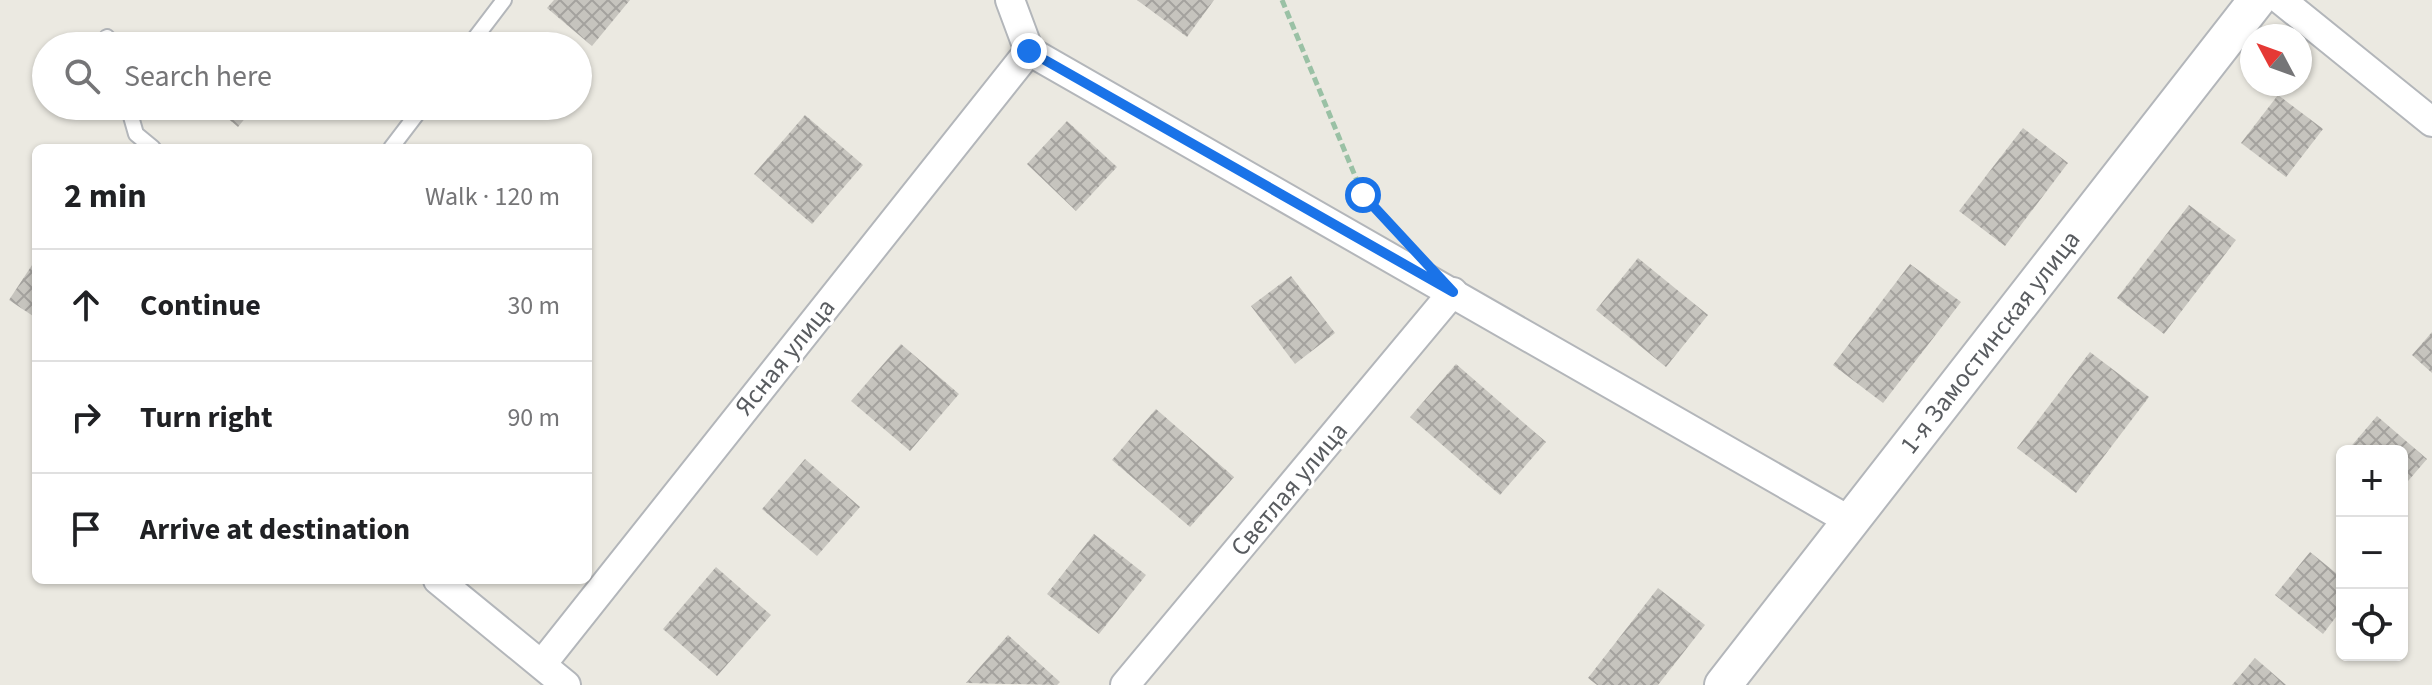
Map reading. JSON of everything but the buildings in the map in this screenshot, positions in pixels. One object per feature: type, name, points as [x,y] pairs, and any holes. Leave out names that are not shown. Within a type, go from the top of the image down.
[{"type":"street","points":[[1010,0],[1029,51],[1850,521]]},
{"type":"street","name":"1-я Замостинская улица","points":[[1723,685],[2257,0]]},
{"type":"street","points":[[2281,0],[2432,122]]},
{"type":"street","name":"Ясная улица","points":[[542,664],[1029,51]]},
{"type":"street","name":"Светлая улица","points":[[1125,685],[1453,292]]},
{"type":"street","points":[[443,584],[566,685]]},
{"type":"lane","points":[[480,32],[504,0]]},
{"type":"lane","points":[[132,120],[136,134],[148,144]]},
{"type":"lane","points":[[394,144],[412,120]]},
{"type":"path","points":[[1282,0],[1363,195],[1383,216]]},
{"type":"route","points":[[1029,51],[1453,292],[1363,195]]}]
